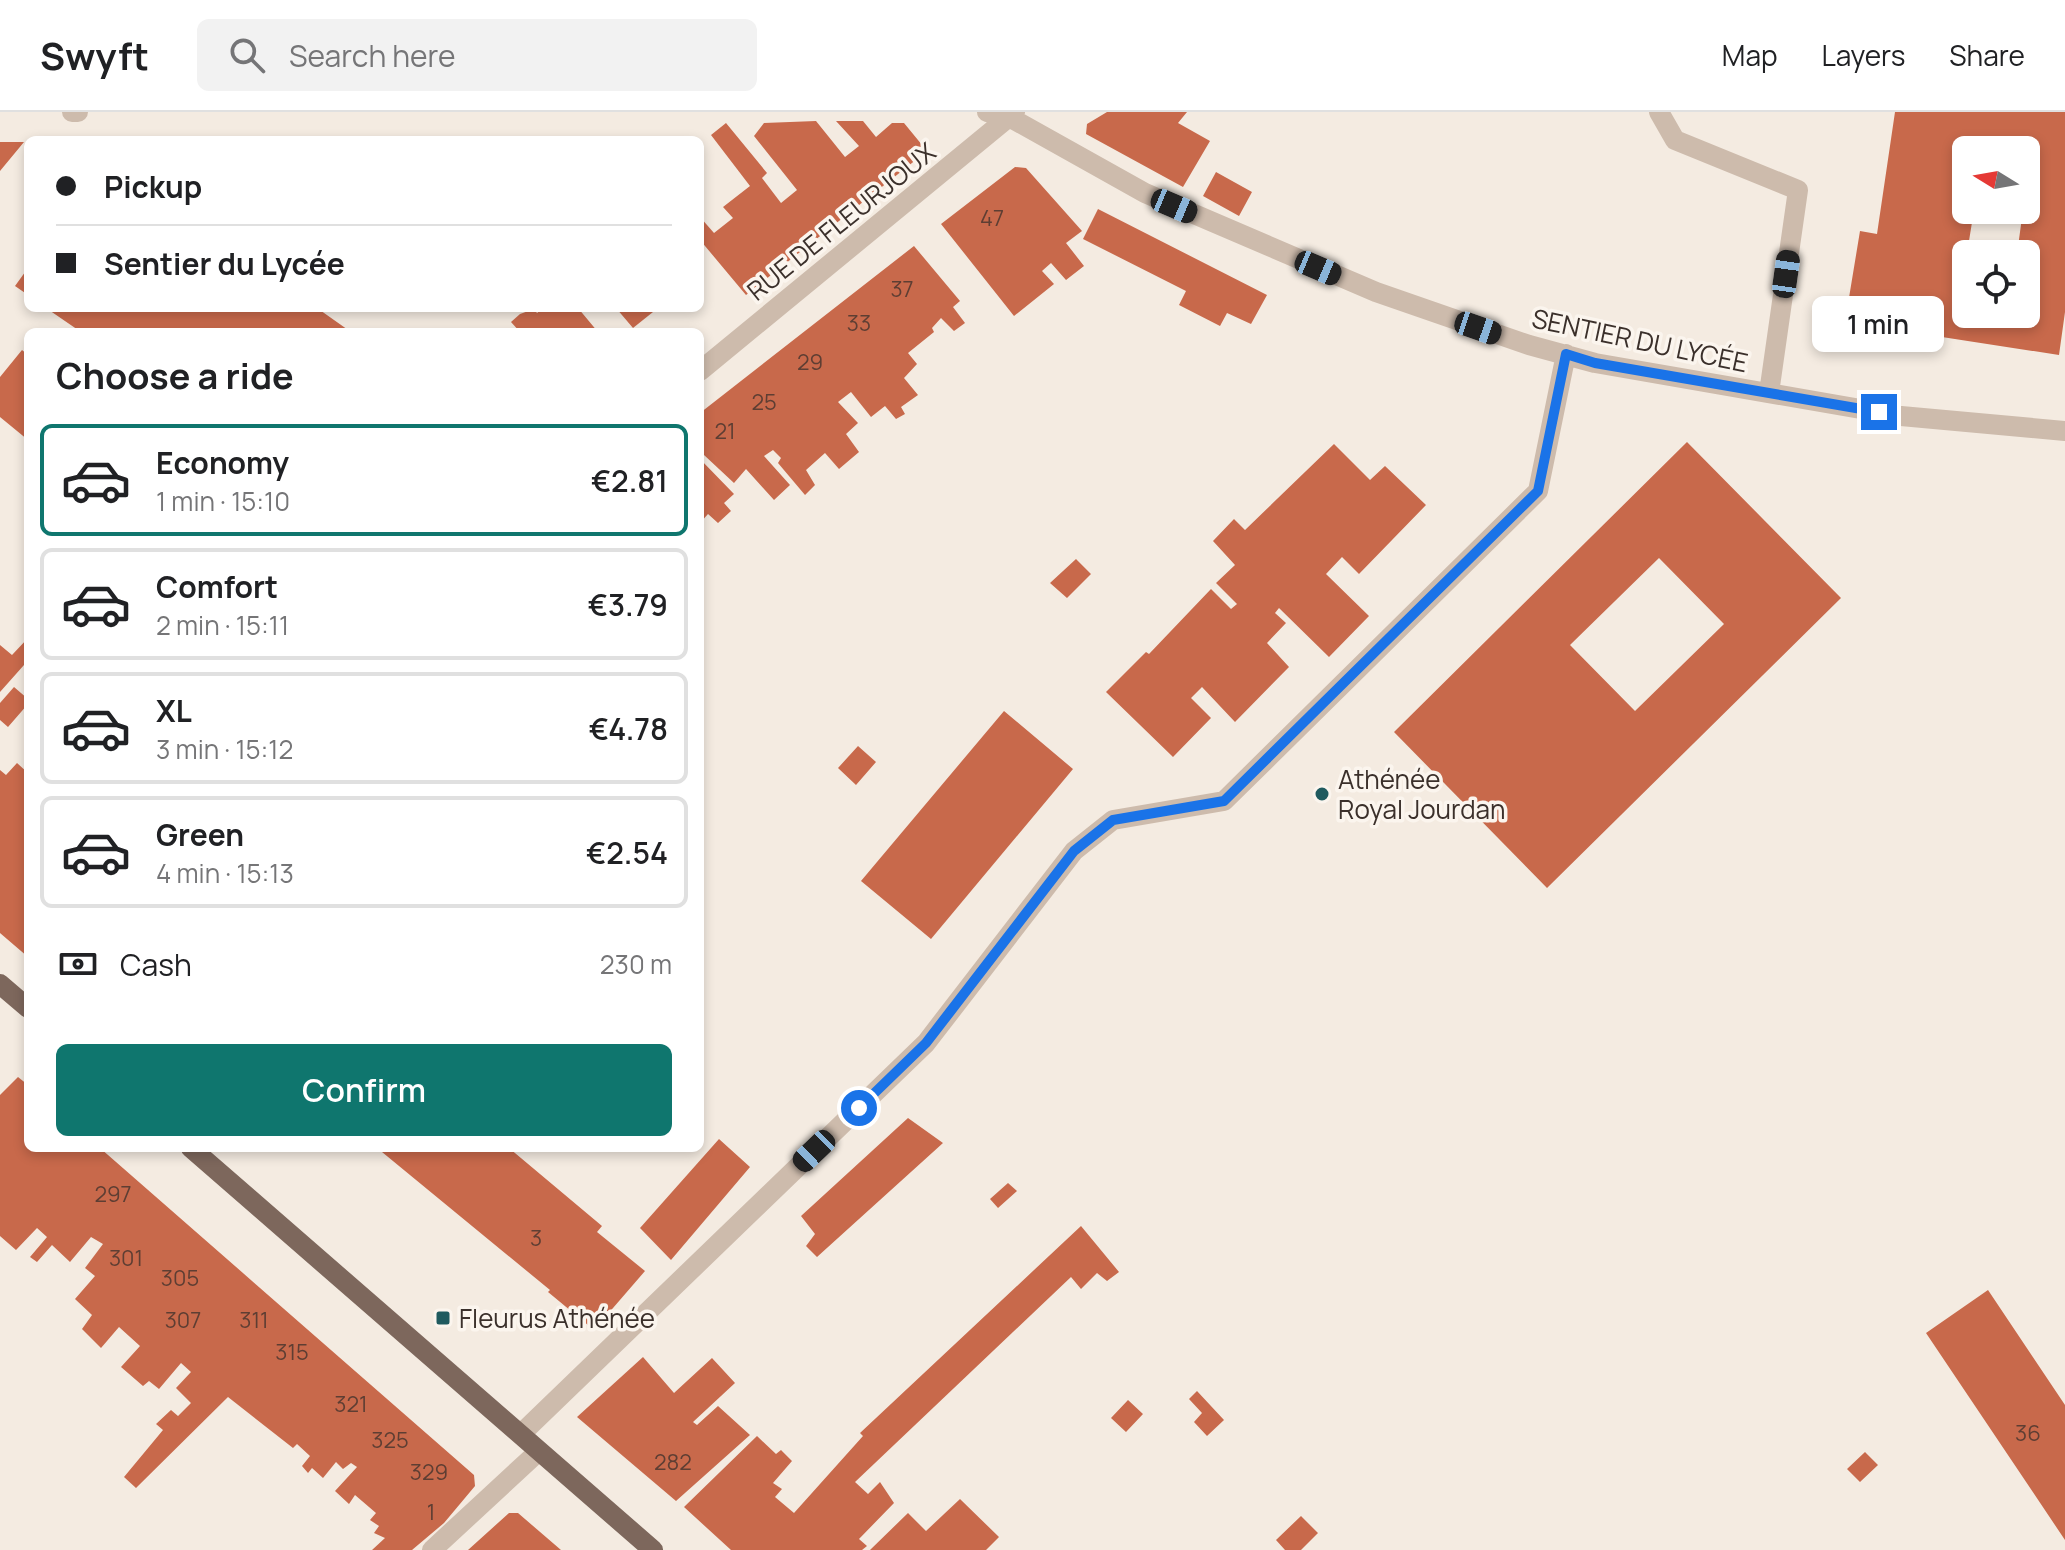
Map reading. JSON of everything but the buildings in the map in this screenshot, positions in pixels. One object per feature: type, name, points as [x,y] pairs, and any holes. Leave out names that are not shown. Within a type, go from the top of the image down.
[{"type":"main road","points":[[0,984],[24,1005]]},
{"type":"main road","points":[[196,1152],[653,1550]]},
{"type":"street","name":"SENTIER DU LYCÉE","points":[[987,112],[1012,114],[1145,193],[1362,286],[1529,345],[1595,363],[1901,416],[2065,431]]},
{"type":"street","points":[[1659,112],[1675,140],[1798,190],[1769,393]]},
{"type":"street","name":"RUE DE FLEURJOUX","points":[[704,368],[1012,114]]},
{"type":"street","points":[[522,1433],[926,1043],[1074,851],[1113,820],[1224,801],[1538,491],[1566,354]]},
{"type":"street","points":[[432,1550],[538,1452]]},
{"type":"place","name":"Athénée Royal Jourdan","points":[[1322,794]]},
{"type":"place","name":"Fleurus Athénée","points":[[443,1318]]},
{"type":"route","points":[[859,1108],[926,1043],[1074,851],[1113,820],[1224,801],[1538,491],[1566,354],[1595,363],[1879,412]]}]
